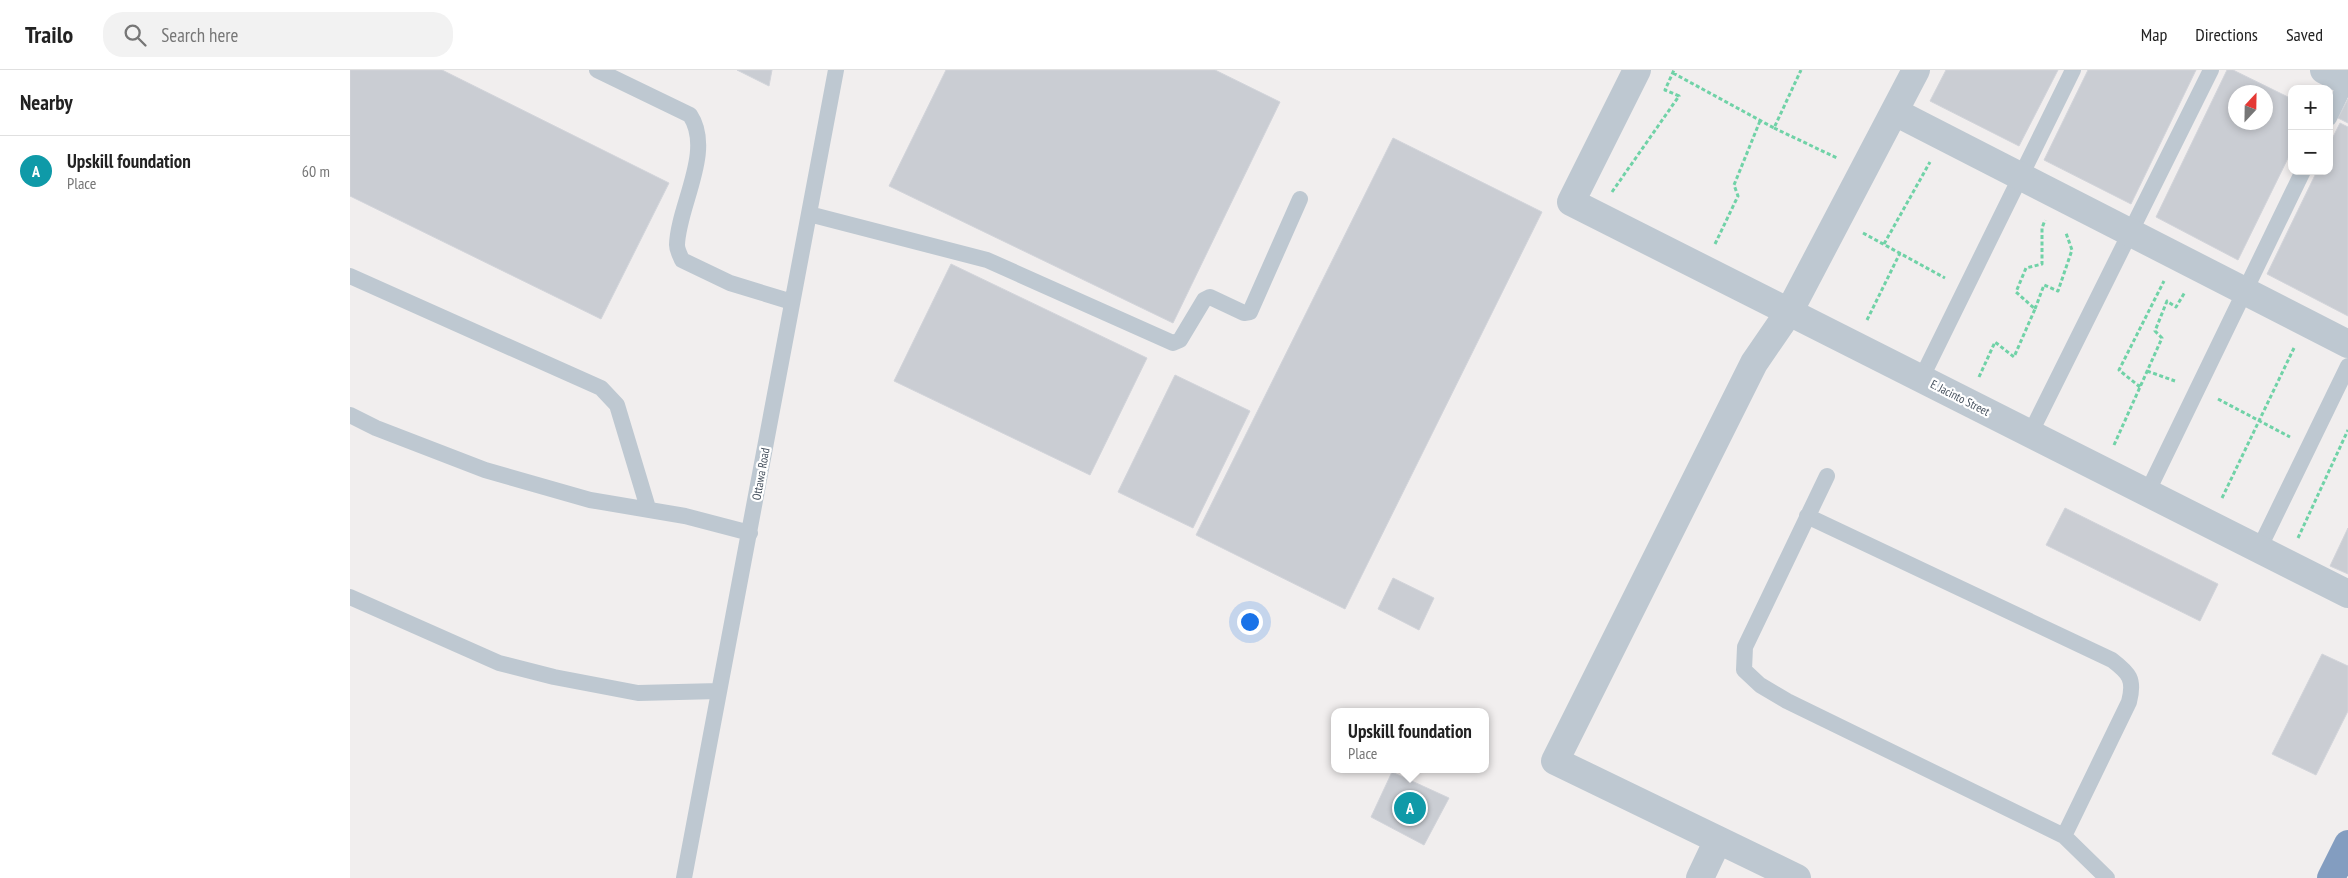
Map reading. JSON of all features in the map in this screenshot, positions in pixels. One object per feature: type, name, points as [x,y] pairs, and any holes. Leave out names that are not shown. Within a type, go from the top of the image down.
[{"type":"highway","points":[[2331,878],[2348,844]]},
{"type":"street","name":"E. Jacinto Street","points":[[1636,70],[1571,202],[2348,594]]},
{"type":"street","points":[[1798,878],[1555,761],[1754,363],[1789,312],[1916,70]]},
{"type":"street","points":[[1895,112],[2348,344]]},
{"type":"street","points":[[1700,878],[1718,840]]},
{"type":"lane","points":[[597,70],[690,116],[696,126],[698,143],[694,175],[676,246],[682,260],[730,283],[792,302]]},
{"type":"lane","name":"Ottawa Road","points":[[684,878],[836,70]]},
{"type":"lane","points":[[1921,379],[2073,70]]},
{"type":"lane","points":[[2030,434],[2211,70]]},
{"type":"lane","points":[[2333,106],[2342,78]]},
{"type":"lane","points":[[2148,493],[2302,175]]},
{"type":"lane","points":[[809,214],[987,260],[1173,343],[1180,340],[1204,300],[1210,297],[1244,313],[1250,312],[1300,199]]},
{"type":"lane","points":[[350,276],[601,388],[617,405],[648,508]]},
{"type":"lane","points":[[2259,550],[2348,366]]},
{"type":"lane","points":[[350,415],[376,428],[485,470],[590,500],[648,508],[750,533]]},
{"type":"lane","points":[[1826,476],[1745,648],[1744,670],[1760,685],[1787,701],[2064,836],[2107,878]]},
{"type":"lane","points":[[1807,516],[2112,660],[2127,672],[2133,687],[2129,702],[2064,836]]},
{"type":"lane","points":[[350,597],[499,663],[517,668],[638,693],[719,691]]},
{"type":"path","points":[[1774,128],[1801,70]]},
{"type":"path","points":[[1596,215],[1679,96],[1665,90],[1673,71],[1760,121],[1864,170]]},
{"type":"path","points":[[1704,269],[1738,196],[1734,185],[1760,121]]},
{"type":"path","points":[[1884,244],[1944,137]]},
{"type":"path","points":[[2035,309],[2016,292],[2026,268],[2042,264],[2042,228],[2067,200]]},
{"type":"path","points":[[1967,402],[1995,342],[2014,357],[2044,285],[2058,292],[2072,250],[2066,232],[2067,200]]},
{"type":"path","points":[[1838,219],[1965,289]]},
{"type":"path","points":[[1854,345],[1900,253]]},
{"type":"path","points":[[2102,470],[2162,338],[2155,331],[2167,301],[2176,307],[2188,262]]},
{"type":"path","points":[[2140,387],[2119,370],[2188,262]]},
{"type":"path","points":[[2210,524],[2306,322]]},
{"type":"path","points":[[2147,371],[2198,388],[2309,446]]},
{"type":"path","points":[[2286,563],[2348,430]]},
{"type":"building","points":[[350,70],[442,70],[669,183],[601,319],[350,196]]},
{"type":"building","points":[[737,70],[772,70],[769,86]]},
{"type":"building","points":[[946,70],[1215,70],[1280,102],[1173,323],[889,186]]},
{"type":"building","points":[[1946,70],[2058,70],[2019,146],[1930,101]]},
{"type":"building","points":[[2088,70],[2196,70],[2131,204],[2044,160]]},
{"type":"building","points":[[2227,70],[2233,70],[2264,85],[2228,85],[2228,130],[2273,130],[2273,90],[2288,97],[2288,158],[2238,260],[2156,217]]},
{"type":"building","points":[[2348,99],[2348,123],[2338,118]]},
{"type":"building","points":[[2340,123],[2348,127],[2348,316],[2267,274],[2315,175],[2333,175],[2333,137]]},
{"type":"building","points":[[1393,138],[1542,212],[1345,609],[1196,535]]},
{"type":"building","points":[[951,264],[1147,358],[1090,475],[894,381]]},
{"type":"building","points":[[1175,375],[1250,411],[1193,528],[1118,492]]},
{"type":"building","points":[[2065,508],[2218,584],[2200,621],[2046,545]]},
{"type":"building","points":[[2348,528],[2348,574],[2330,566]]},
{"type":"building","points":[[1393,578],[1434,598],[1419,630],[1378,609]]},
{"type":"building","points":[[2322,654],[2348,666],[2348,711],[2316,775],[2272,754]]},
{"type":"building","points":[[1392,773],[1449,798],[1424,845],[1371,817]]},
{"type":"place","name":"Upskill foundation","points":[[1410,808]]}]
